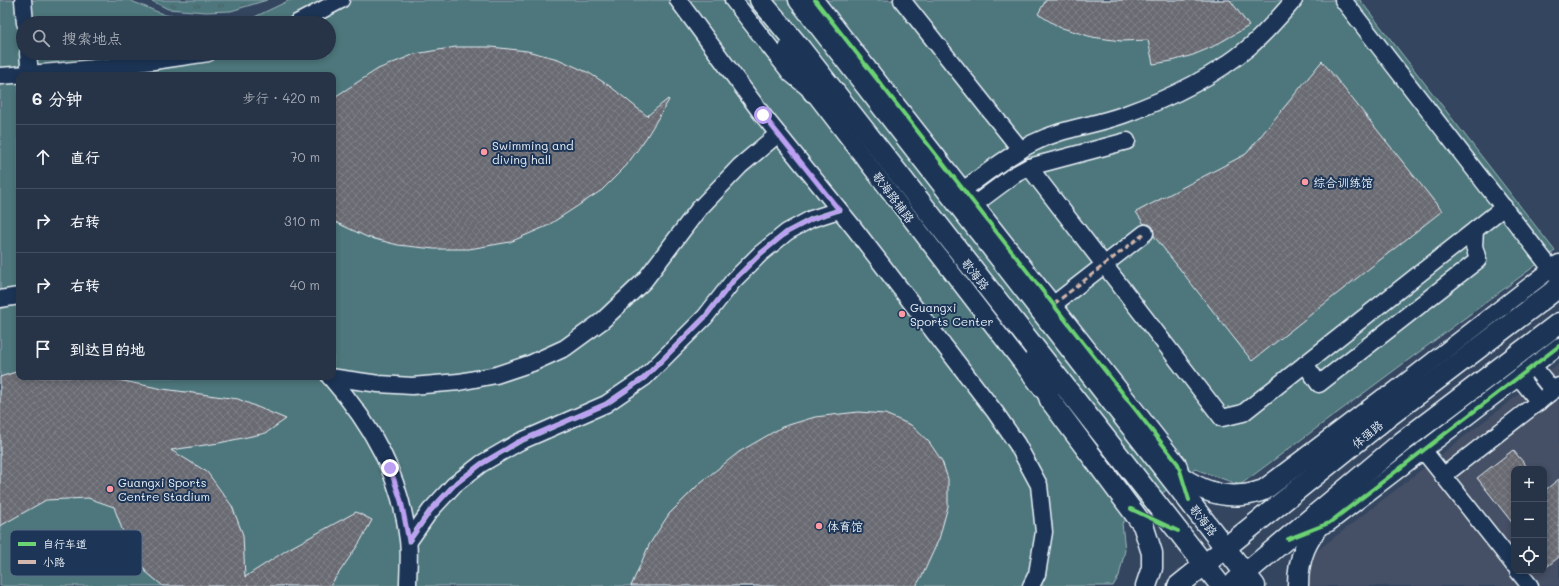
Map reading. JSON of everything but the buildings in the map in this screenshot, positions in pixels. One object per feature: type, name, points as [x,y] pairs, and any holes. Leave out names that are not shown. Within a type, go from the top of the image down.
[{"type":"main road","points":[[760,0],[814,92]]},
{"type":"main road","name":"歌海路","points":[[760,0],[806,55],[1221,586]]},
{"type":"main road","name":"歌海路","points":[[799,0],[964,201],[1152,453],[1226,548],[1244,582]]},
{"type":"main road","name":"体强路","points":[[1178,586],[1422,392],[1559,287]]},
{"type":"main road","points":[[1244,582],[1288,539],[1402,442],[1559,323]]},
{"type":"main road","points":[[1030,343],[1050,400],[1143,525],[1152,553],[1152,568],[1146,586]]},
{"type":"main road","points":[[1152,453],[1182,478],[1198,486],[1218,494],[1242,495],[1264,490],[1385,398],[1422,392]]},
{"type":"main road","points":[[1298,586],[1298,572],[1301,555],[1316,528],[1337,497]]},
{"type":"street","points":[[23,0],[24,16]]},
{"type":"street","points":[[310,16],[341,0]]},
{"type":"street","points":[[678,0],[778,134],[839,210],[1018,444],[1038,485],[1044,532],[1036,574],[1031,586]]},
{"type":"street","name":"歌海路辅路","points":[[733,0],[791,74],[814,92],[1050,400]]},
{"type":"street","points":[[815,0],[964,201],[1054,304],[1178,464],[1189,500]]},
{"type":"street","points":[[902,0],[1021,150]]},
{"type":"street","points":[[964,201],[1008,157],[1032,143],[1060,131],[1121,116],[1172,97],[1217,72],[1266,32],[1294,0]]},
{"type":"street","points":[[1343,0],[1504,207],[1556,270],[1385,398]]},
{"type":"street","points":[[29,60],[30,72]]},
{"type":"street","points":[[50,72],[166,60]]},
{"type":"street","points":[[0,76],[16,75]]},
{"type":"street","points":[[336,378],[379,384],[412,386],[459,382],[496,375],[532,363],[565,348],[602,321],[644,282],[698,210],[740,166],[778,134]]},
{"type":"street","points":[[964,201],[1029,167],[1127,141]]},
{"type":"street","points":[[1029,167],[1222,418],[1243,413],[1504,207]]},
{"type":"street","points":[[409,541],[430,511],[454,485],[481,464],[518,442],[606,404],[638,382],[678,345],[705,317],[733,281],[760,254],[787,232],[812,219],[839,210]]},
{"type":"street","points":[[1305,364],[1320,384],[1478,260],[1474,246],[1475,230]]},
{"type":"street","points":[[1054,304],[1145,233]]},
{"type":"street","points":[[0,299],[16,296]]},
{"type":"street","points":[[1288,539],[1329,523],[1559,346]]},
{"type":"street","points":[[1444,476],[1556,388],[1533,366]]},
{"type":"street","points":[[1519,377],[1538,402]]},
{"type":"street","points":[[333,380],[349,399],[372,431],[390,468],[401,501],[409,541],[408,586]]},
{"type":"street","points":[[1423,450],[1511,562]]},
{"type":"street","points":[[1520,574],[1530,586]]},
{"type":"shaded area","points":[[1559,363],[1559,586],[1307,586],[1306,573],[1314,553]]},
{"type":"green space","name":"Guangxi Sports Center","points":[[0,0],[129,0],[165,15],[172,16],[16,16],[16,60],[336,60],[336,16],[257,16],[290,0],[1360,0],[1555,251],[1240,485],[1195,469],[1122,523],[1125,550],[1119,576],[1113,586],[0,586]]},
{"type":"green space","points":[[150,0],[267,0],[231,11],[206,12],[168,9]]},
{"type":"marked path","points":[[1054,304],[1145,233]]},
{"type":"cycle path","points":[[815,0],[1178,464],[1189,500]]},
{"type":"cycle path","points":[[409,541],[430,511],[454,485],[481,464],[519,442],[606,404],[644,378],[705,317],[733,281],[760,254],[787,232],[811,219],[839,210]]},
{"type":"cycle path","points":[[1288,539],[1329,523],[1559,346]]},
{"type":"cycle path","points":[[1131,509],[1178,531]]},
{"type":"place","name":"Swimming and diving hall","points":[[484,152]]},
{"type":"place","name":"综合训练馆","points":[[1305,182]]},
{"type":"place","name":"Guangxi Sports Center","points":[[902,314]]},
{"type":"place","name":"Guangxi Sports Centre Stadium","points":[[110,489]]},
{"type":"place","name":"体育馆","points":[[819,526]]},
{"type":"route","points":[[390,468],[401,501],[409,541],[430,511],[454,485],[481,464],[518,442],[570,421],[606,404],[644,378],[705,317],[733,281],[760,254],[787,232],[812,219],[839,210],[763,115]]}]
